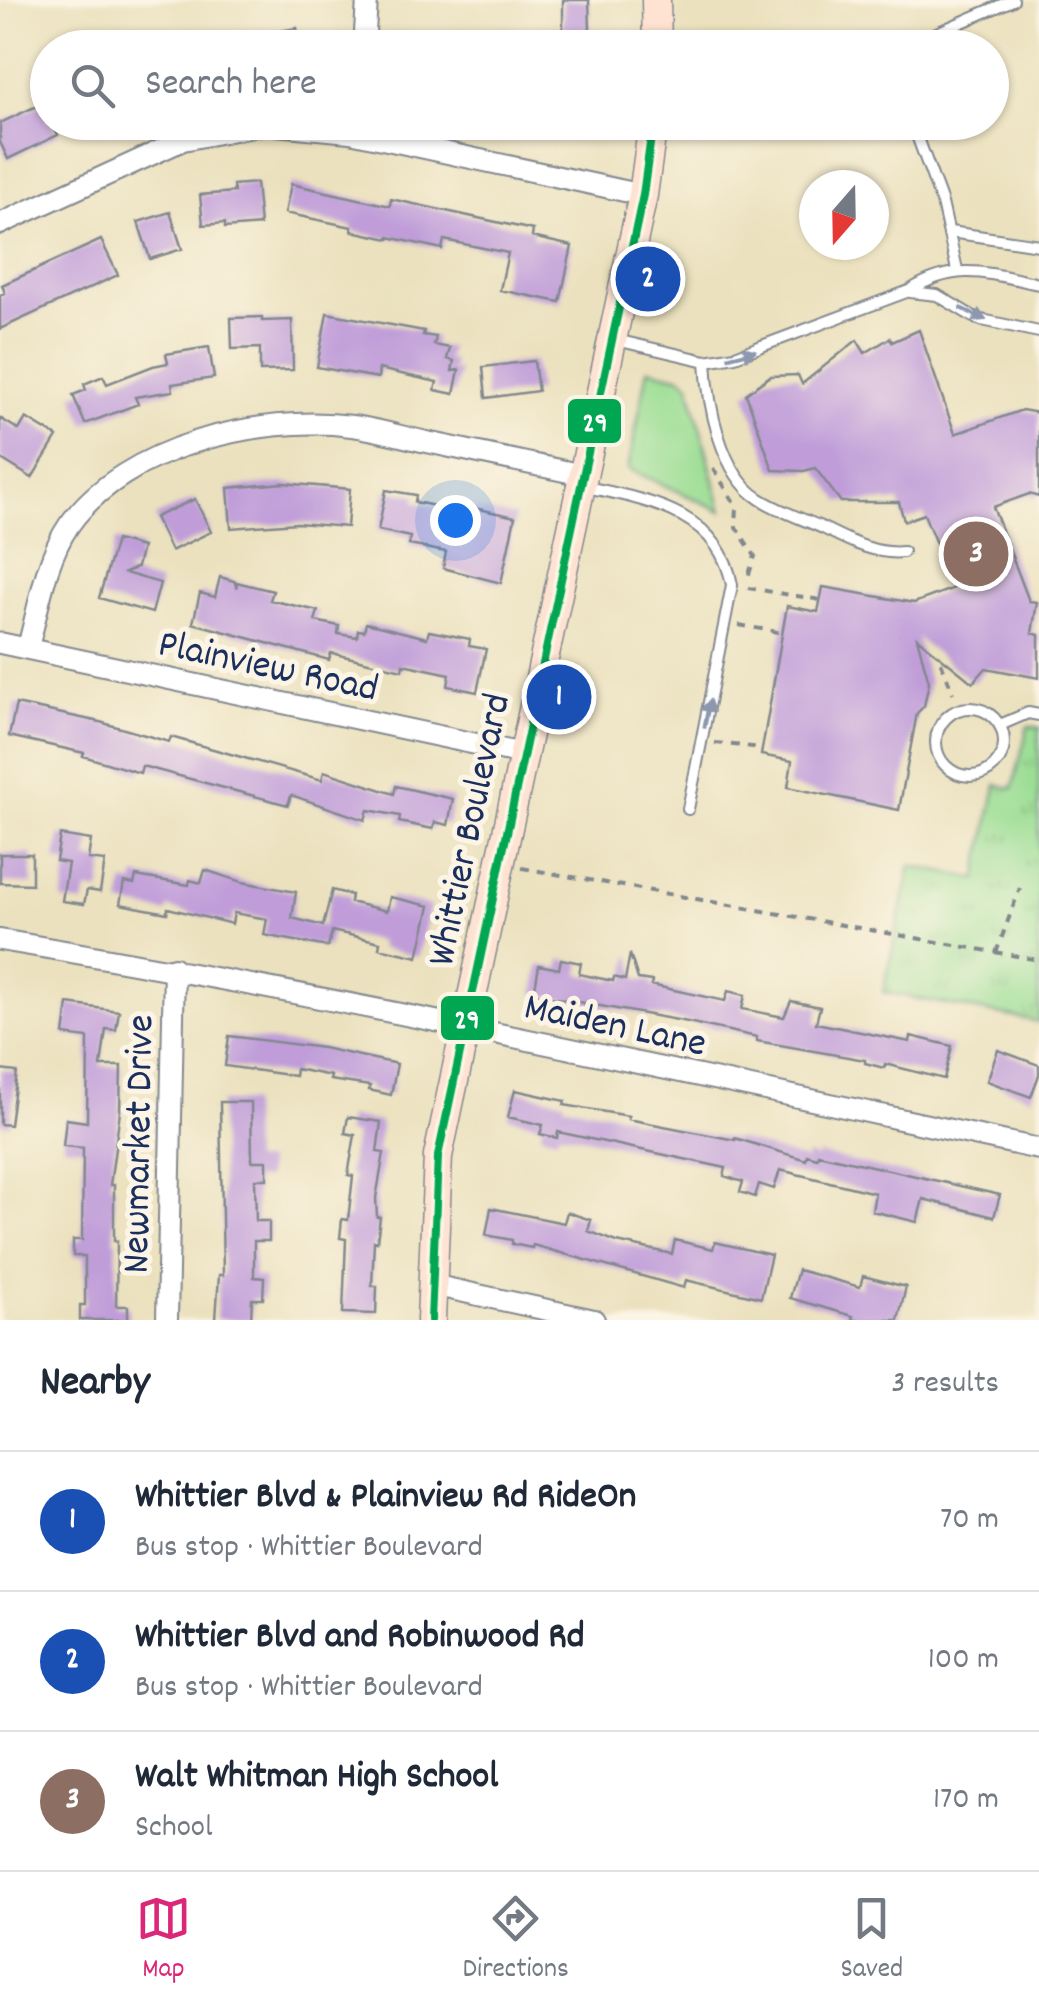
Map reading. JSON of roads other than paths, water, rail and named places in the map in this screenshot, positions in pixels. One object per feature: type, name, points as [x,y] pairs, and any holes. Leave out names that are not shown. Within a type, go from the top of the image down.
[{"type":"street","points":[[365,30],[367,0]]},
{"type":"street","points":[[656,0],[657,30]]},
{"type":"street","points":[[0,224],[183,140]]},
{"type":"street","points":[[407,140],[643,195]]},
{"type":"street","name":"Whittier Boulevard","points":[[431,1320],[438,1156],[643,195],[651,140]]},
{"type":"street","points":[[28,648],[51,562],[68,527],[90,499],[127,470],[195,441],[266,427],[350,426],[582,480]]},
{"type":"street","name":"Plainview Road","points":[[0,642],[522,754]]},
{"type":"street","name":"Maiden Lane","points":[[0,940],[174,968],[464,1025],[1039,1149]]},
{"type":"street","name":"Newmarket Drive","points":[[166,1320],[174,968]]},
{"type":"street","points":[[432,1285],[594,1320]]},
{"type":"lane","points":[[944,30],[1013,0]]},
{"type":"lane","points":[[918,140],[950,232],[957,270]]},
{"type":"lane","points":[[950,232],[1039,245]]},
{"type":"lane","points":[[612,339],[706,361],[747,354],[909,292],[932,276],[957,270],[1039,284]]},
{"type":"lane","points":[[909,292],[936,295],[977,319],[1039,332]]},
{"type":"lane","points":[[706,361],[710,409],[738,480],[758,498],[855,544],[888,554],[903,552]]},
{"type":"lane","points":[[582,480],[672,510],[716,540],[728,561],[732,585],[688,809]]},
{"type":"lane","points":[[973,707],[989,713],[1000,725],[1004,740],[1002,756],[992,768],[978,775],[962,775],[947,767],[938,753],[936,736],[943,720],[956,710],[973,707]]},
{"type":"lane","points":[[1000,725],[1028,713],[1039,715]]},
{"type":"place","name":"Whittier Blvd and Robinwood Rd","points":[[648,279]]},
{"type":"place","name":"Walt Whitman High School","points":[[976,554]]},
{"type":"place","name":"Whittier Blvd & Plainview Rd RideOn","points":[[559,697]]}]
